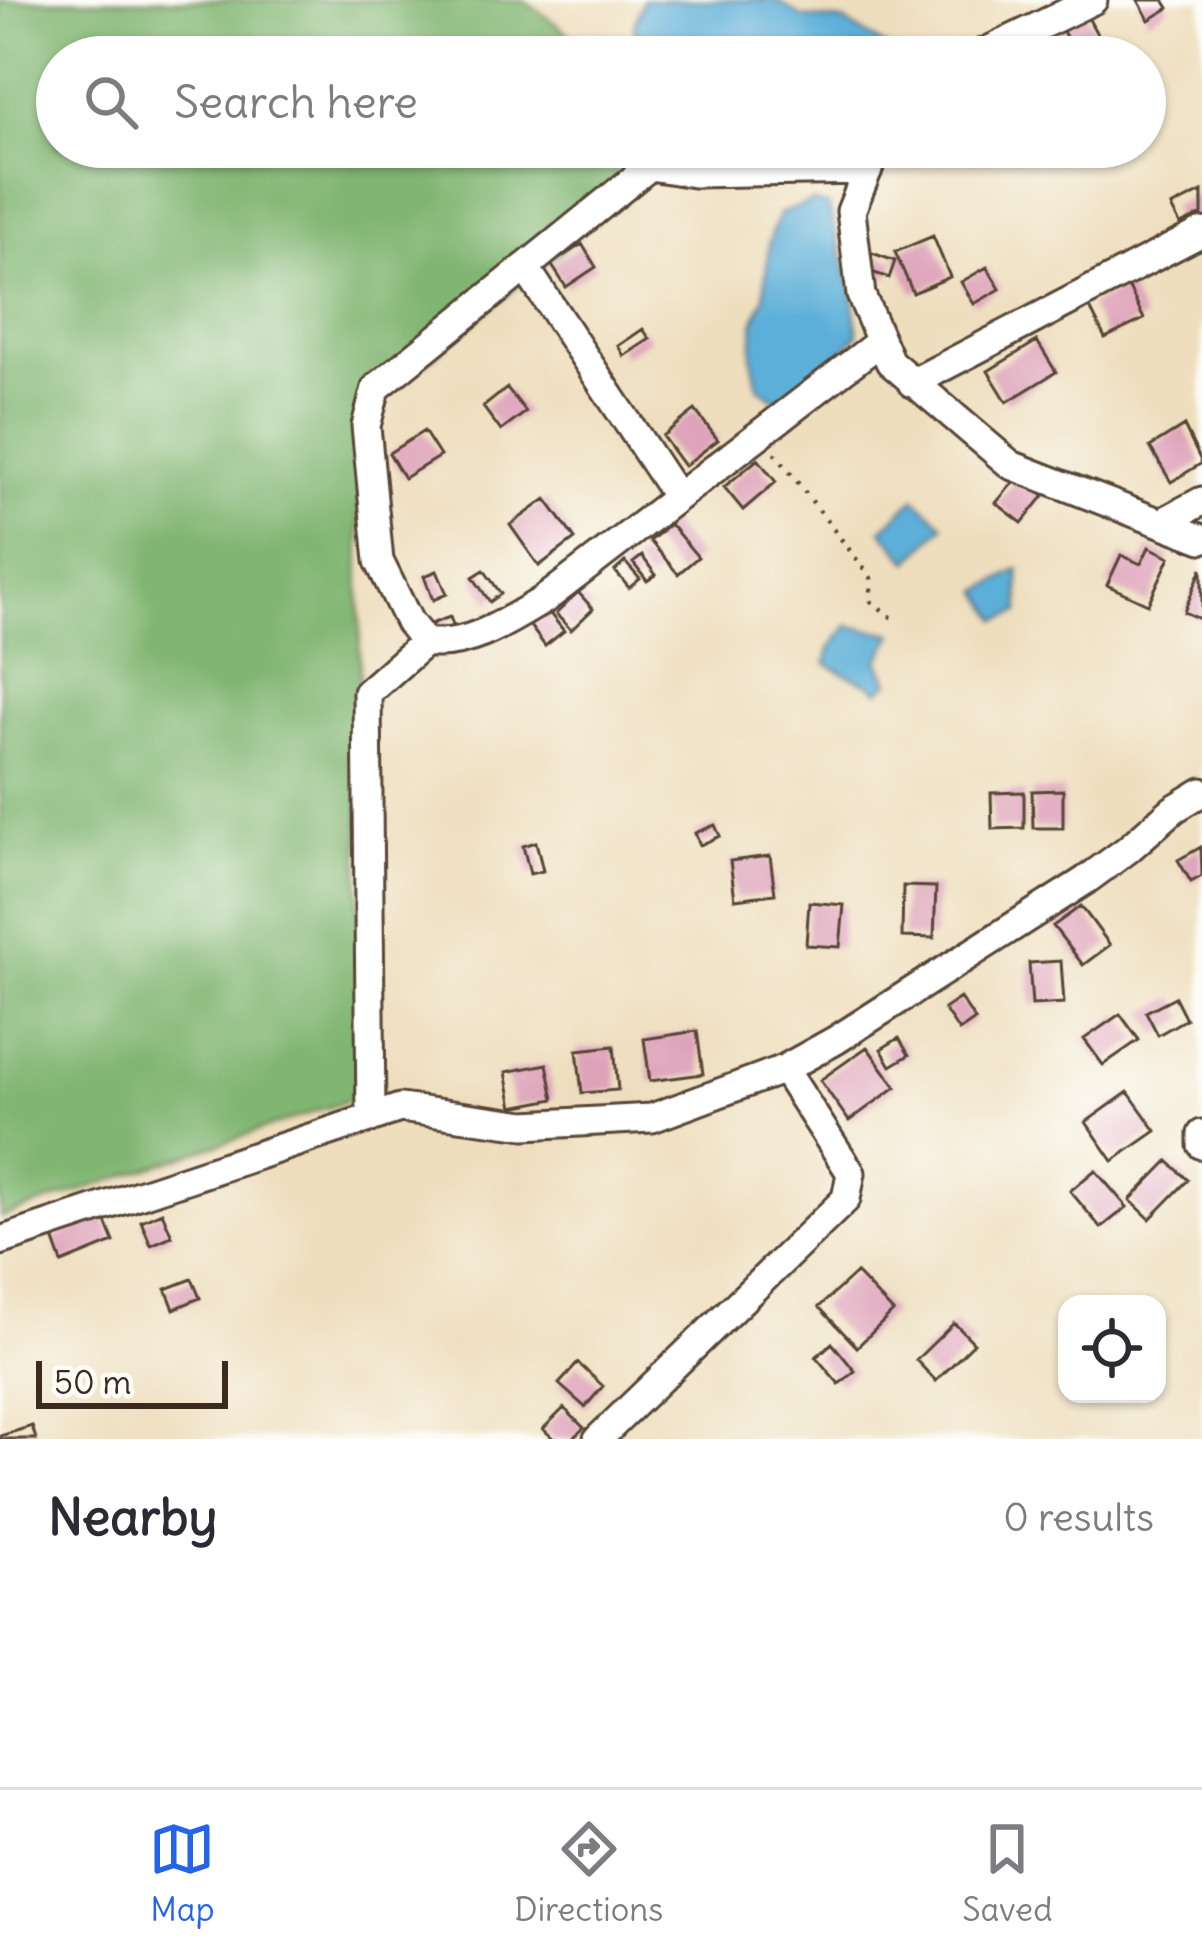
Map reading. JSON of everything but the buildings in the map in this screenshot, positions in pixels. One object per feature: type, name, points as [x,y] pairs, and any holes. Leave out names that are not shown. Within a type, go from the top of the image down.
[{"type":"street","points":[[1019,36],[1094,0]]},
{"type":"street","points":[[648,168],[376,388],[366,426],[379,561],[409,622],[425,642],[445,645],[502,624],[545,598],[881,341]]},
{"type":"street","points":[[663,168],[694,173],[758,168]]},
{"type":"street","points":[[869,168],[851,211],[861,295],[890,362],[1011,465],[1202,539]]},
{"type":"street","points":[[912,383],[1202,232]]},
{"type":"street","points":[[525,267],[677,497]]},
{"type":"street","points":[[1161,523],[1202,501]]},
{"type":"street","points":[[371,1118],[367,693],[425,642]]},
{"type":"street","points":[[0,1241],[400,1108],[524,1125],[652,1118],[784,1069],[1086,880],[1202,792]]},
{"type":"street","points":[[598,1439],[846,1198],[851,1173],[784,1069]]},
{"type":"street","points":[[1202,1134],[1202,1144]]},
{"type":"path","points":[[760,433],[871,578],[871,601],[895,620]]},
{"type":"green space","points":[[0,0],[524,0],[572,36],[36,36],[36,168],[660,168],[360,417],[359,1097],[0,1218]]},
{"type":"water","points":[[643,0],[776,0],[802,17],[844,21],[868,36],[636,36],[634,25]]},
{"type":"water","points":[[812,202],[828,205],[853,293],[858,334],[816,379],[777,401],[758,387],[752,358],[754,323],[764,297],[769,243],[779,214]]},
{"type":"water","points":[[915,498],[944,525],[909,562],[882,530]]},
{"type":"water","points":[[1019,569],[1020,612],[999,620],[980,591]]},
{"type":"water","points":[[848,626],[894,634],[878,661],[890,682],[879,691],[826,663],[831,647]]}]
